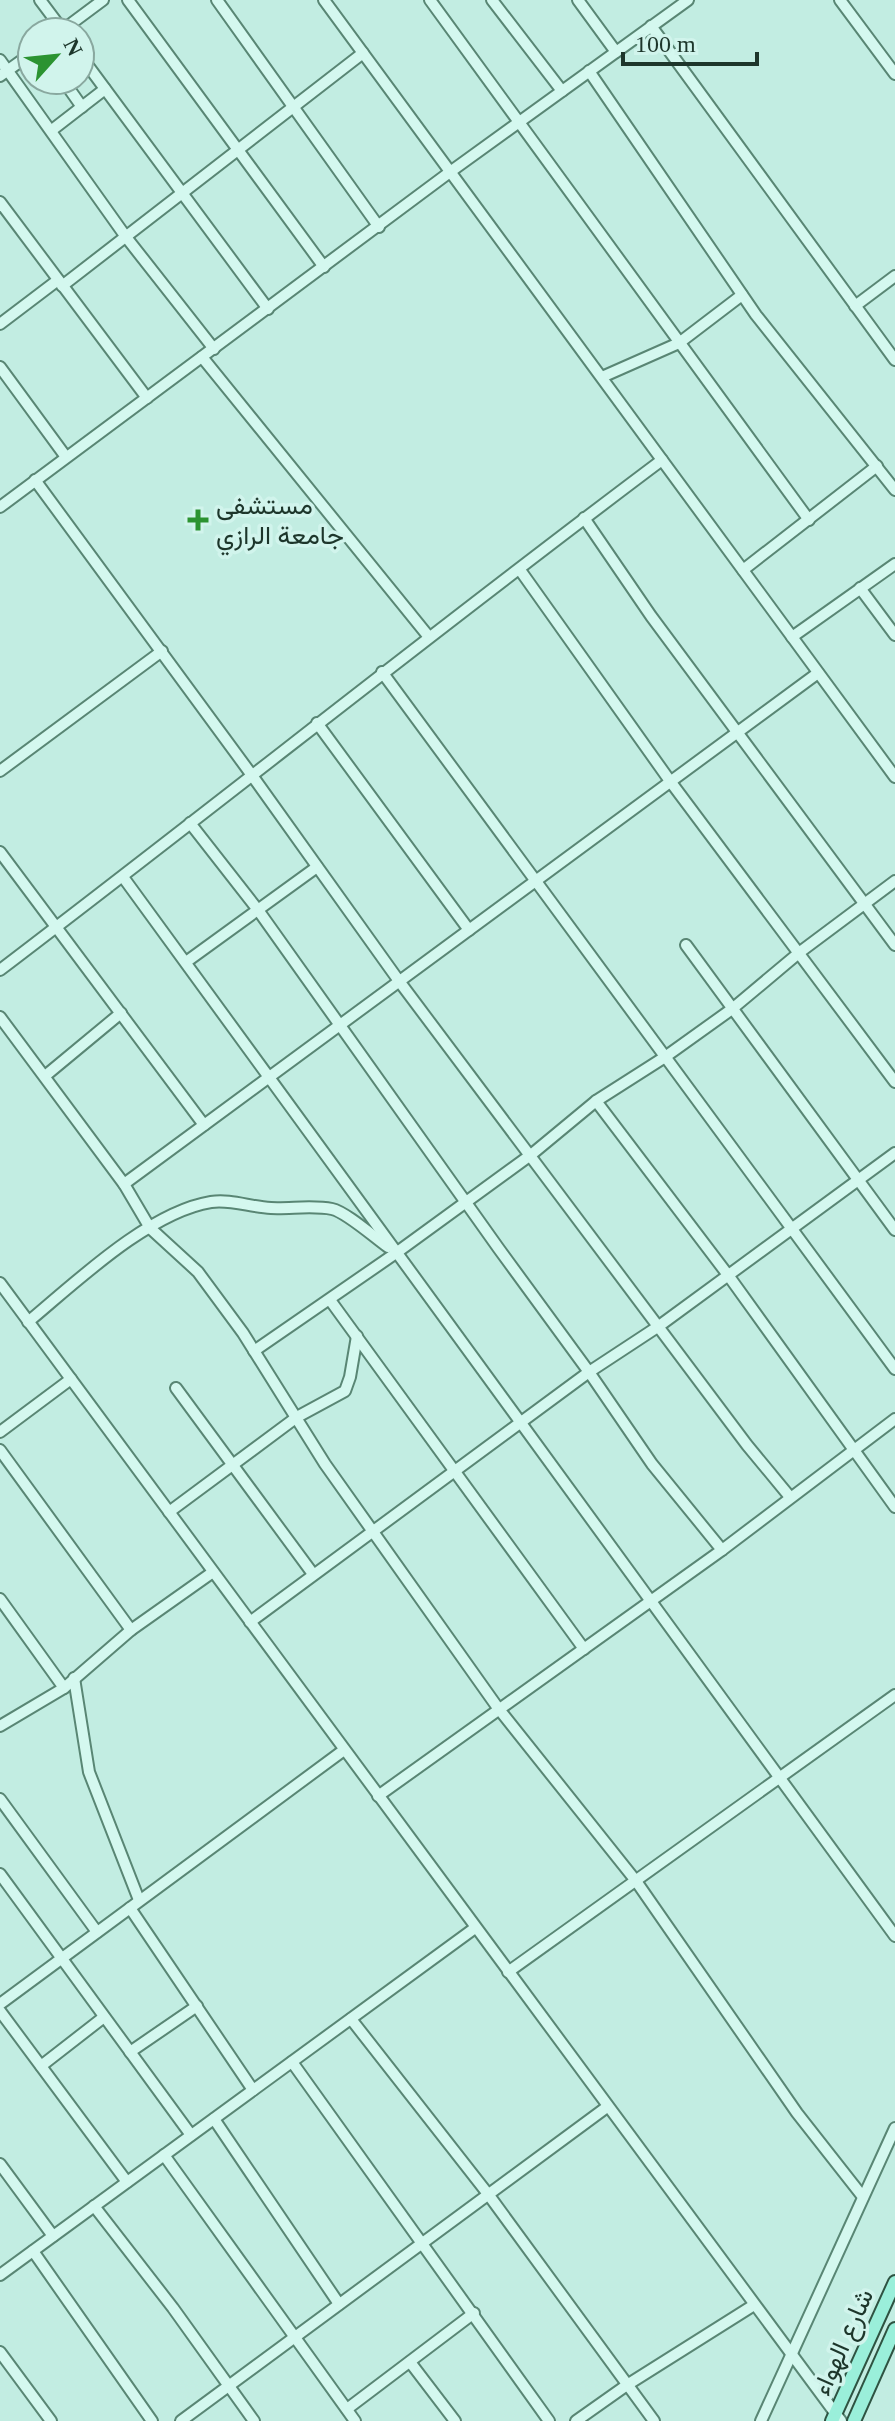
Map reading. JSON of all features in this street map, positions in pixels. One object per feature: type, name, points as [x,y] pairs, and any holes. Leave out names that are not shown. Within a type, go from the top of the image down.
[{"type":"main road","name":"شارع الهواء","points":[[836,2419],[895,2282]]},
{"type":"main road","name":"شارع الهواء","points":[[854,2421],[895,2329]]},
{"type":"street","points":[[82,16],[103,0]]},
{"type":"street","points":[[128,0],[324,267]]},
{"type":"street","points":[[217,0],[379,227]]},
{"type":"street","points":[[430,0],[809,520]]},
{"type":"street","points":[[492,0],[562,91]]},
{"type":"street","points":[[578,0],[616,52]]},
{"type":"street","points":[[0,507],[651,26],[672,5],[688,0]]},
{"type":"street","points":[[840,0],[895,74]]},
{"type":"street","points":[[325,1],[895,776]]},
{"type":"street","points":[[651,26],[895,360]]},
{"type":"street","points":[[0,324],[126,237],[363,53]]},
{"type":"street","points":[[0,60],[4,73],[52,130],[126,237],[214,349]]},
{"type":"street","points":[[589,71],[742,295],[895,490]]},
{"type":"street","points":[[96,77],[268,309]]},
{"type":"street","points":[[52,130],[105,89]]},
{"type":"street","points":[[74,96],[82,107]]},
{"type":"street","points":[[0,202],[147,398]]},
{"type":"street","points":[[855,306],[895,276]]},
{"type":"street","points":[[602,377],[679,343],[742,295]]},
{"type":"street","points":[[202,357],[429,637]]},
{"type":"street","points":[[0,367],[66,457]]},
{"type":"street","points":[[0,970],[382,672],[662,460]]},
{"type":"street","points":[[743,570],[877,466]]},
{"type":"street","points":[[35,480],[399,981],[532,1154],[556,1191],[747,1445],[790,1497]]},
{"type":"street","points":[[584,518],[736,733],[895,945]]},
{"type":"street","points":[[792,637],[895,564]]},
{"type":"street","points":[[520,570],[670,781],[895,1082]]},
{"type":"street","points":[[860,588],[895,635]]},
{"type":"street","points":[[0,771],[162,651]]},
{"type":"street","points":[[382,672],[895,1369]]},
{"type":"street","points":[[124,1184],[818,673]]},
{"type":"street","points":[[317,723],[469,930]]},
{"type":"street","points":[[190,823],[258,910],[652,1464],[722,1550]]},
{"type":"street","points":[[0,852],[204,1125]]},
{"type":"street","points":[[186,962],[317,867]]},
{"type":"street","points":[[123,877],[895,1936]]},
{"type":"street","points":[[254,1351],[532,1154],[596,1101],[732,1009],[800,952],[895,881]]},
{"type":"street","points":[[686,945],[895,1230]]},
{"type":"street","points":[[45,1076],[121,1013]]},
{"type":"street","points":[[0,1017],[124,1184],[150,1228],[198,1272],[254,1351],[325,1464],[498,1708],[636,1881],[797,2113],[863,2197]]},
{"type":"street","points":[[596,1101],[728,1275],[895,1507]]},
{"type":"street","points":[[250,1622],[520,1422],[659,1326],[895,1153]]},
{"type":"street","points":[[28,1322],[98,1264],[150,1228],[175,1212],[208,1203],[226,1201],[267,1208],[334,1209],[396,1253]]},
{"type":"street","points":[[0,1283],[792,2354],[836,2419]]},
{"type":"street","points":[[330,1300],[584,1649]]},
{"type":"street","points":[[169,1512],[297,1417],[345,1391],[357,1336]]},
{"type":"street","points":[[0,1432],[71,1379]]},
{"type":"street","points":[[176,1388],[313,1574]]},
{"type":"street","points":[[378,1796],[650,1603],[895,1419]]},
{"type":"street","points":[[0,1450],[131,1630]]},
{"type":"street","points":[[0,1726],[64,1688],[131,1630],[213,1572]]},
{"type":"street","points":[[0,1599],[64,1688]]},
{"type":"street","points":[[74,1678],[89,1772],[139,1900]]},
{"type":"street","points":[[508,1972],[895,1695]]},
{"type":"street","points":[[0,2004],[344,1750]]},
{"type":"street","points":[[0,1799],[97,1932]]},
{"type":"street","points":[[0,1874],[191,2135]]},
{"type":"street","points":[[130,1908],[253,2090]]},
{"type":"street","points":[[0,2275],[475,1928]]},
{"type":"street","points":[[130,2052],[197,2006]]},
{"type":"street","points":[[0,2011],[127,2182]]},
{"type":"street","points":[[41,2066],[104,2017]]},
{"type":"street","points":[[351,2019],[488,2194],[654,2421]]},
{"type":"street","points":[[292,2062],[549,2421]]},
{"type":"street","points":[[181,2421],[607,2107]]},
{"type":"street","points":[[214,2119],[339,2304]]},
{"type":"street","points":[[761,2421],[895,2128]]},
{"type":"street","points":[[164,2155],[355,2421]]},
{"type":"street","points":[[0,2164],[53,2236]]},
{"type":"street","points":[[94,2206],[173,2308],[254,2421]]},
{"type":"street","points":[[33,2251],[152,2421]]},
{"type":"street","points":[[576,2421],[754,2305]]},
{"type":"street","points":[[347,2409],[474,2313]]},
{"type":"street","points":[[0,2352],[51,2421]]},
{"type":"street","points":[[410,2362],[455,2421]]},
{"type":"place","name":"مستشفى جامعة الرازي","points":[[198,520]]}]
